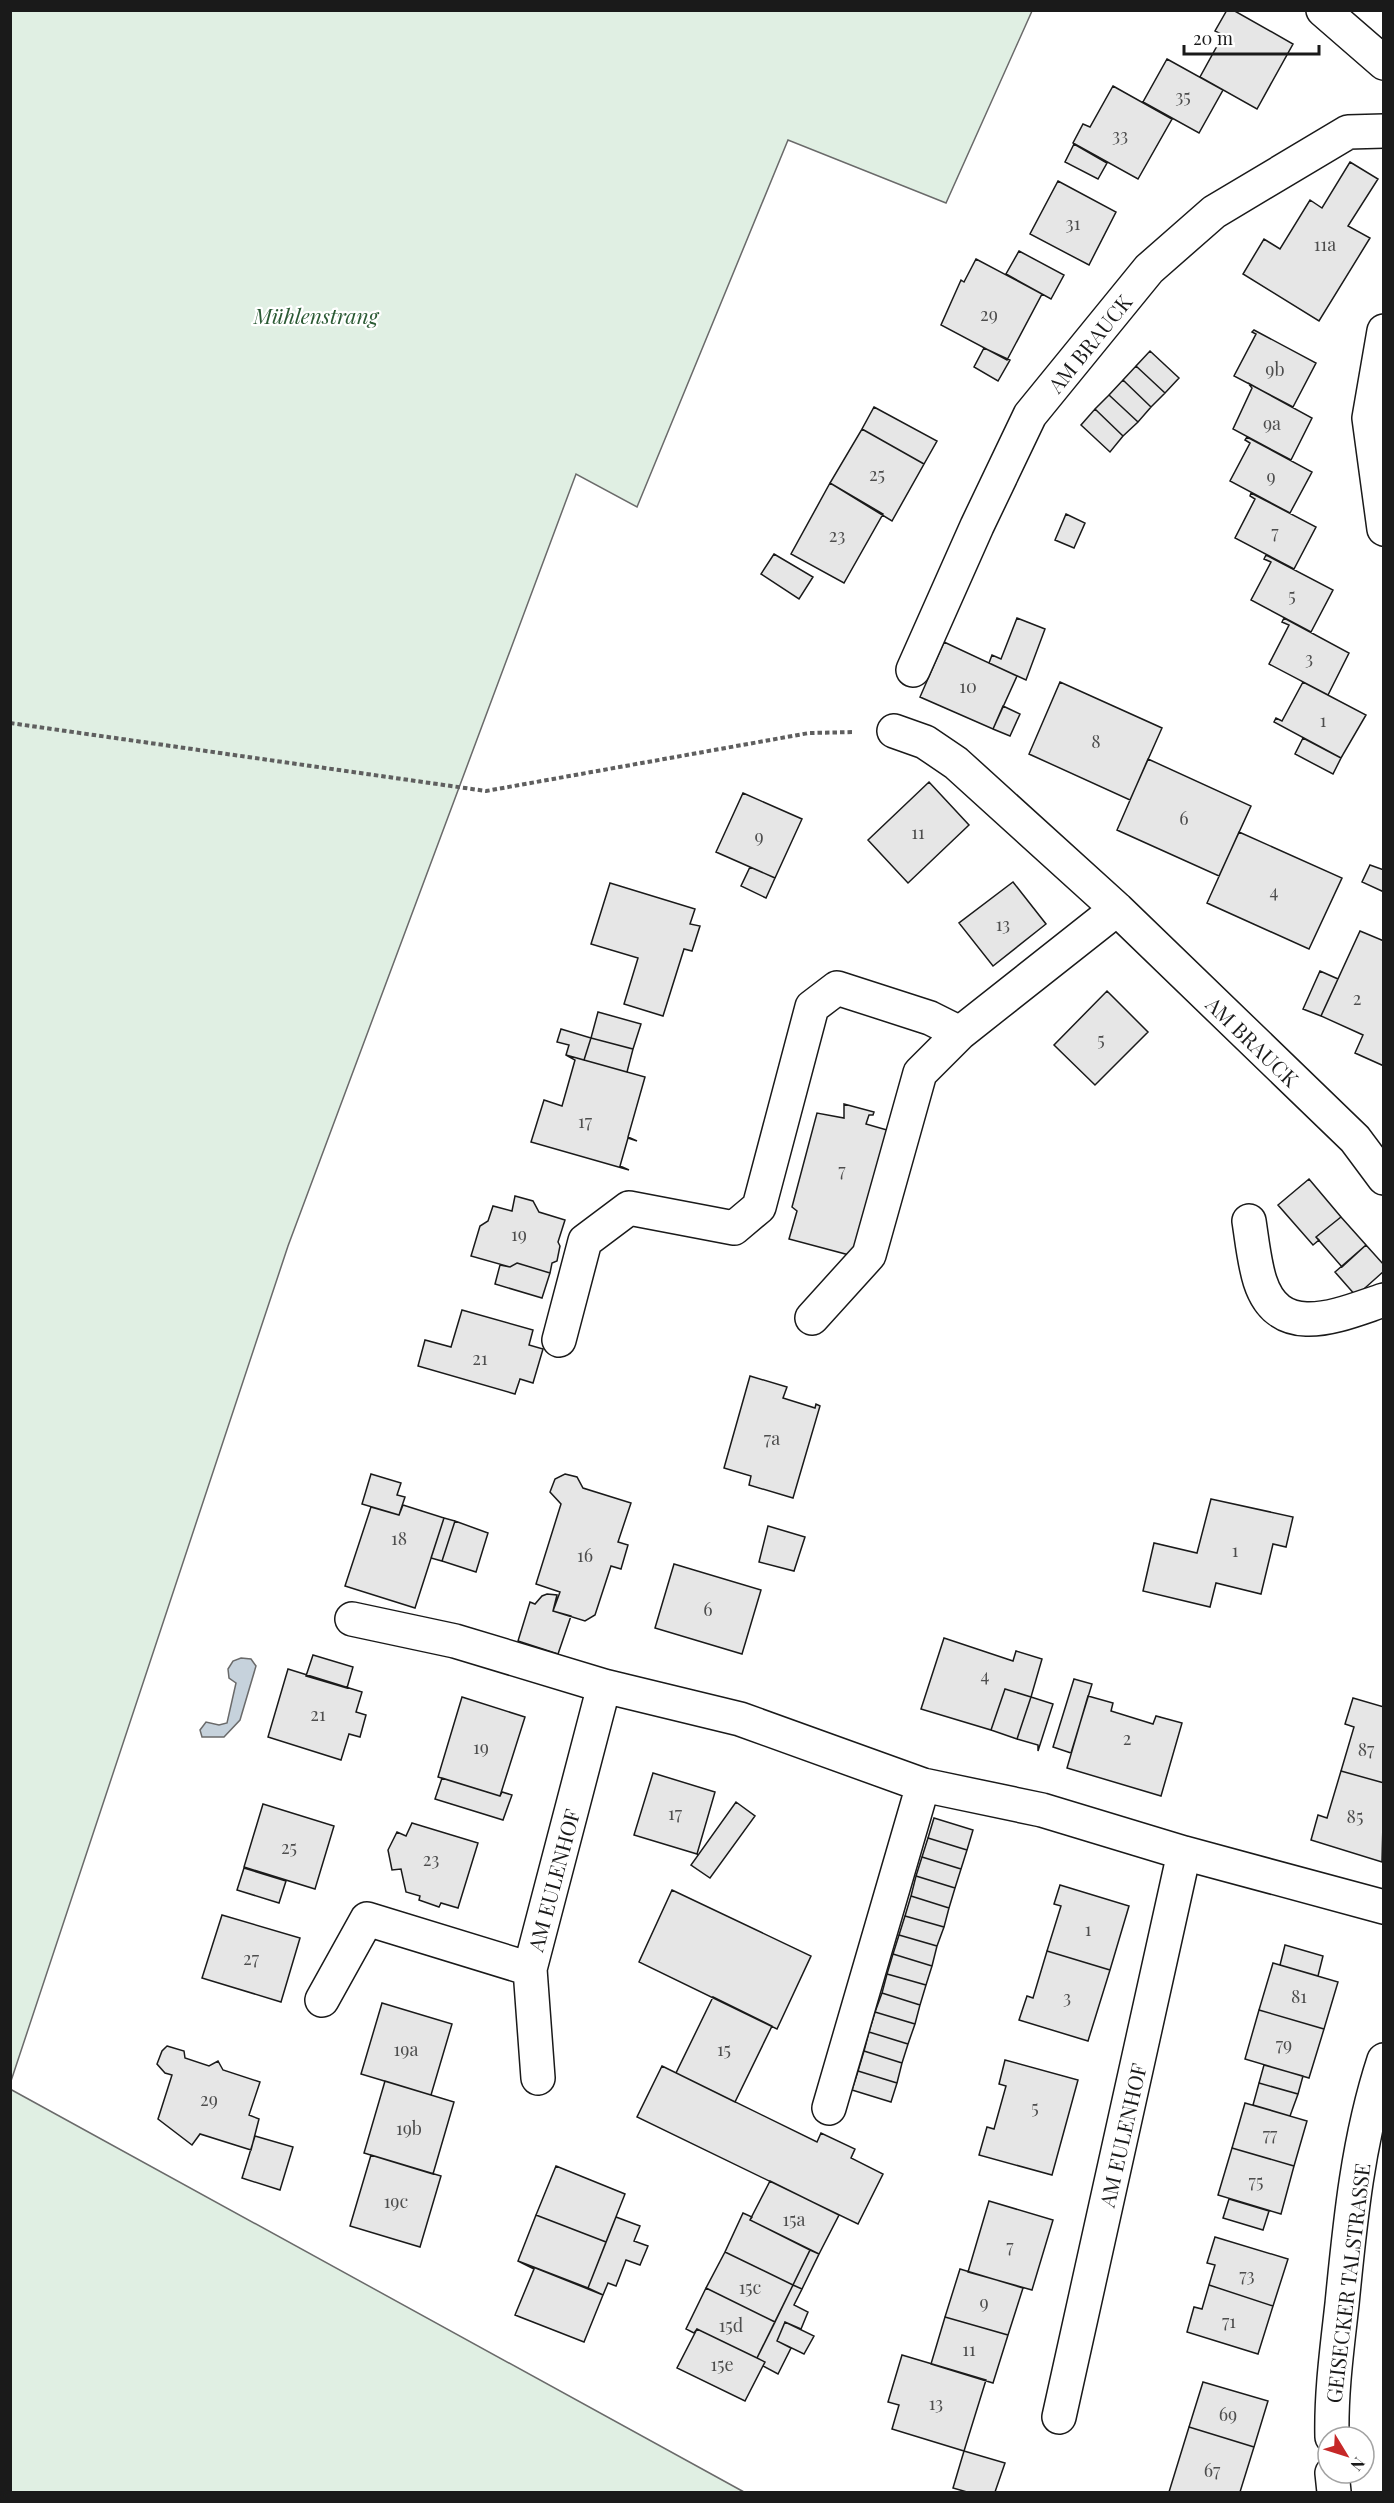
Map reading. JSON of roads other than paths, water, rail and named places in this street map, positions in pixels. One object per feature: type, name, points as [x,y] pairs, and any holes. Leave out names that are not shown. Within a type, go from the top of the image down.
[{"type":"street","points":[[1323,10],[1383,63]]},
{"type":"street","name":"AM BRAUCK","points":[[914,670],[977,526],[1030,415],[1149,269],[1214,212],[1337,138],[1348,132],[1383,131]]},
{"type":"street","points":[[1383,331],[1369,418],[1383,529]]},
{"type":"street","name":"AM BRAUCK","points":[[894,731],[925,742],[956,763],[1117,909],[1355,1139],[1383,1178]]},
{"type":"street","points":[[812,1318],[868,1255],[920,1073],[960,1033],[1117,909]]},
{"type":"street","points":[[559,1340],[585,1241],[629,1208],[734,1228],[759,1207],[812,1007],[837,988],[930,1018],[960,1033]]},
{"type":"street","points":[[1249,1221],[1260,1281],[1268,1298],[1282,1311],[1297,1319],[1321,1320],[1383,1300]]},
{"type":"street","points":[[352,1619],[455,1641],[604,1686],[740,1719],[923,1785],[1042,1810],[1184,1853],[1383,1907]]},
{"type":"street","name":"AM EULENHOF","points":[[538,2078],[530,1969],[604,1686]]},
{"type":"street","points":[[829,2108],[923,1785]]},
{"type":"street","name":"AM EULENHOF","points":[[1059,2417],[1184,1853]]},
{"type":"street","points":[[322,2000],[367,1918],[530,1969]]},
{"type":"street","name":"GEISECKER TALSTRASSE","points":[[1332,2425],[1332,2404],[1351,2207],[1374,2090],[1383,2060]]},
{"type":"park label","name":"Mühlenstrang","points":[[316,315]]}]
